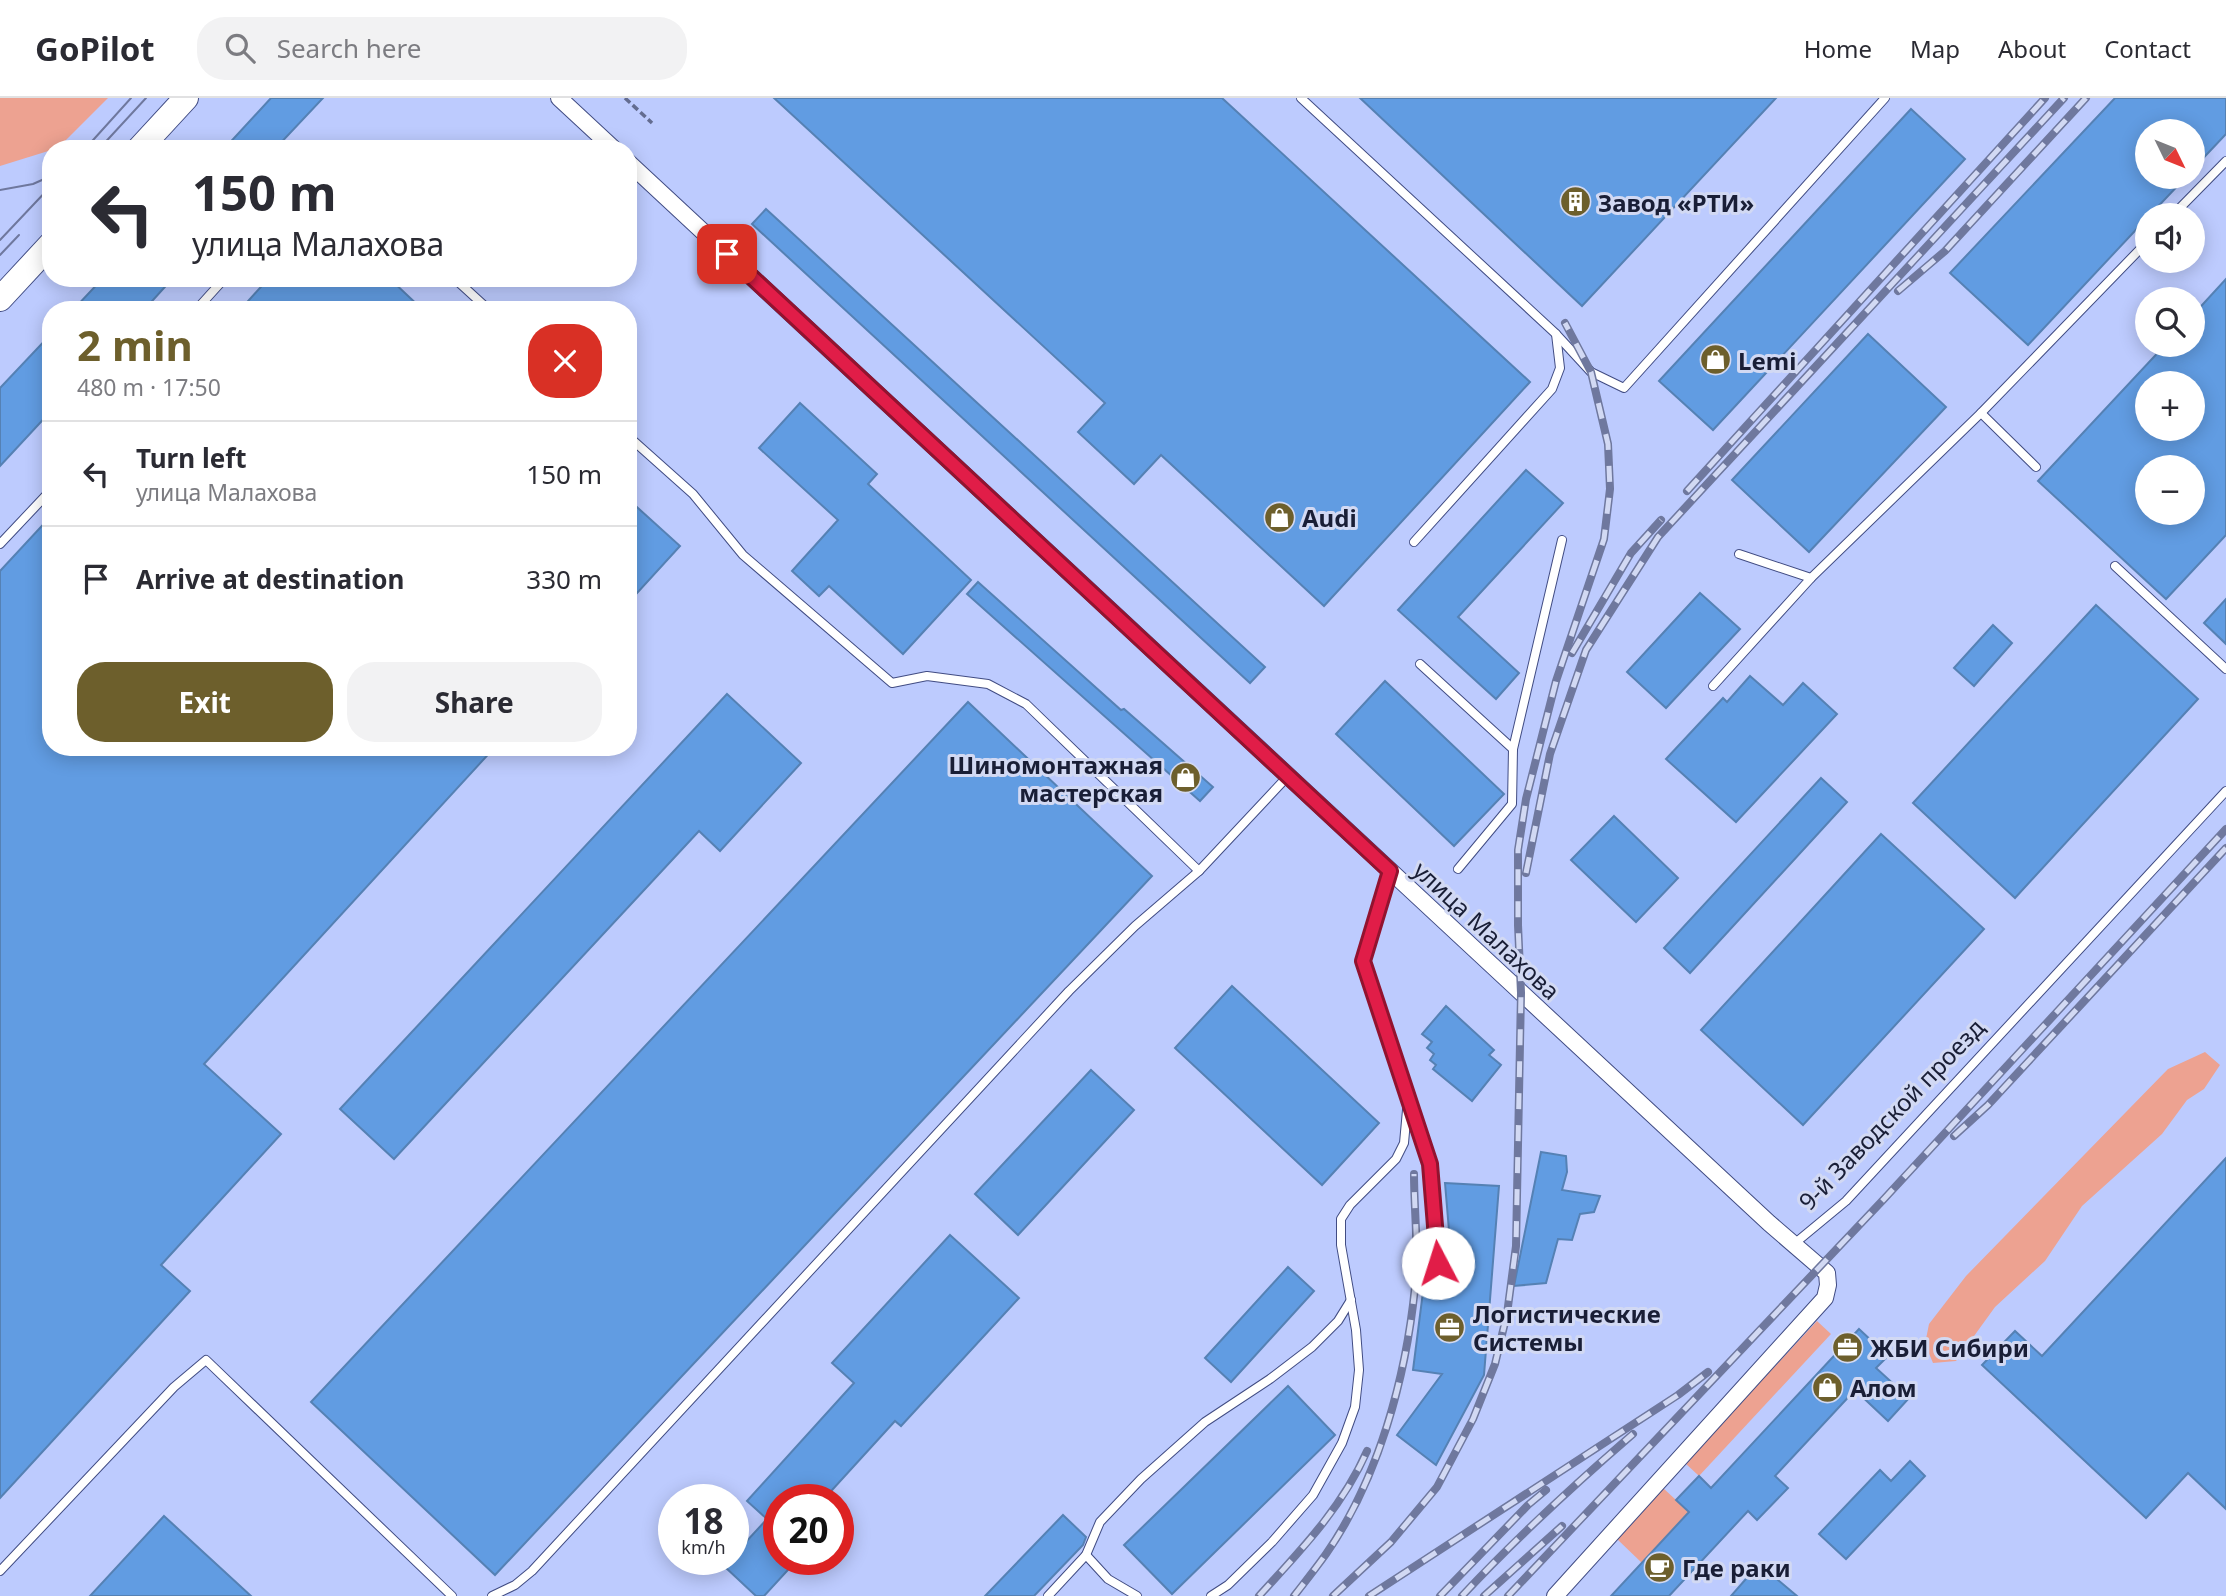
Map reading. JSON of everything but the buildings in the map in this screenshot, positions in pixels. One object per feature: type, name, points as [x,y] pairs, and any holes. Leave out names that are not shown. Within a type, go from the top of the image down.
[{"type":"main road","points":[[147,140],[186,98]]},
{"type":"main road","points":[[0,299],[42,254]]},
{"type":"street","points":[[559,98],[604,140]]},
{"type":"street","name":"улица Малахова","points":[[637,170],[1794,1244]]},
{"type":"street","name":"9-й Заводской проезд","points":[[1555,1596],[1825,1298],[1828,1285],[1826,1273],[1794,1244]]},
{"type":"lane","points":[[1301,98],[1556,333],[1591,372],[1624,388],[1885,98]]},
{"type":"lane","points":[[2186,203],[2226,161]]},
{"type":"lane","points":[[1713,686],[1811,578],[1981,413],[2135,254]]},
{"type":"lane","points":[[204,301],[217,287]]},
{"type":"lane","points":[[464,287],[478,301]]},
{"type":"lane","points":[[1414,542],[1552,389],[1560,368],[1556,333]]},
{"type":"lane","points":[[1981,413],[2036,467]]},
{"type":"lane","points":[[637,444],[693,494],[743,555],[892,683],[927,676],[988,684],[1027,704],[1199,871]]},
{"type":"lane","points":[[0,544],[42,499]]},
{"type":"lane","points":[[1458,869],[1512,804],[1513,749],[1562,540]]},
{"type":"lane","points":[[1739,554],[1811,578]]},
{"type":"lane","points":[[2115,566],[2226,669]]},
{"type":"lane","points":[[1420,664],[1513,749]]},
{"type":"lane","points":[[492,1596],[515,1585],[532,1571],[1069,991],[1135,926],[1199,871],[1288,776]]},
{"type":"lane","name":"9-й Заводской проезд","points":[[1794,1244],[1846,1201],[2226,791]]},
{"type":"lane","points":[[1390,871],[1363,961],[1430,1164],[1438,1263]]},
{"type":"lane","points":[[1211,1596],[1228,1585],[1280,1533],[1313,1494],[1342,1444],[1355,1407],[1359,1370],[1356,1330],[1341,1245],[1341,1219],[1350,1205],[1396,1159],[1404,1143],[1408,1099]]},
{"type":"lane","points":[[1048,1596],[1086,1555],[1100,1522],[1141,1479],[1205,1422],[1270,1379],[1312,1346],[1338,1321],[1351,1300]]},
{"type":"lane","points":[[0,1571],[174,1387],[206,1360],[453,1596]]},
{"type":"lane","points":[[1086,1555],[1108,1579],[1137,1596]]},
{"type":"path","points":[[625,98],[652,124]]},
{"type":"shaded area","points":[[0,98],[108,98],[66,140],[42,140],[42,153],[0,166]]},
{"type":"shaded area","points":[[2205,1052],[2220,1065],[2204,1089],[2187,1100],[2162,1134],[2082,1206],[2045,1261],[1995,1307],[1956,1361],[1933,1363],[1925,1344],[1929,1324],[1966,1276],[2168,1069]]},
{"type":"shaded area","points":[[1817,1321],[1831,1334],[1699,1476],[1685,1463]]},
{"type":"shaded area","points":[[1663,1488],[1689,1512],[1642,1563],[1617,1539]]},
{"type":"tram line","points":[[93,140],[131,98]]},
{"type":"tram line","points":[[107,140],[146,98]]},
{"type":"tram line","points":[[0,190],[42,180]]},
{"type":"tram line","points":[[0,240],[42,196]]},
{"type":"tram line","points":[[0,255],[19,235]]},
{"type":"railway","points":[[1687,491],[2045,98]]},
{"type":"railway","points":[[1526,873],[1550,754],[1586,650],[1658,537],[2064,98]]},
{"type":"railway","points":[[1898,291],[1945,251],[2086,98]]},
{"type":"railway","points":[[1333,1596],[1391,1542],[1437,1487],[1473,1419],[1495,1364],[1507,1314],[1516,1246],[1521,993],[1518,850],[1526,799],[1556,681],[1604,539],[1610,489],[1608,444],[1591,372],[1565,323]]},
{"type":"railway","points":[[1572,653],[1631,553],[1661,520]]},
{"type":"railway","points":[[1508,1596],[1884,1199],[2226,829]]},
{"type":"railway","points":[[1954,1136],[1988,1105],[2226,848]]},
{"type":"railway","points":[[1294,1596],[1326,1554],[1361,1493],[1375,1460],[1397,1391],[1415,1287],[1414,1174]]},
{"type":"railway","points":[[1369,1596],[1678,1395],[1708,1372]]},
{"type":"railway","points":[[1462,1596],[1546,1512],[1633,1434]]},
{"type":"railway","points":[[1259,1596],[1333,1510],[1367,1451]]},
{"type":"railway","points":[[1440,1596],[1528,1505],[1546,1490]]},
{"type":"railway","points":[[1484,1596],[1562,1526]]},
{"type":"place","name":"Завод «РТИ»","points":[[1575,202]]},
{"type":"place","name":"Lemi","points":[[1715,360]]},
{"type":"place","name":"Audi","points":[[1279,517]]},
{"type":"place","name":"Шиномонтажная мастерская","points":[[1186,778]]},
{"type":"place","name":"Логистические Системы","points":[[1450,1327]]},
{"type":"place","name":"ЖБИ Сибири","points":[[1847,1347]]},
{"type":"place","name":"Алом","points":[[1827,1387]]},
{"type":"place","name":"Где раки","points":[[1659,1567]]},
{"type":"route","points":[[727,254],[1390,871],[1363,961],[1430,1164],[1438,1263]]}]
